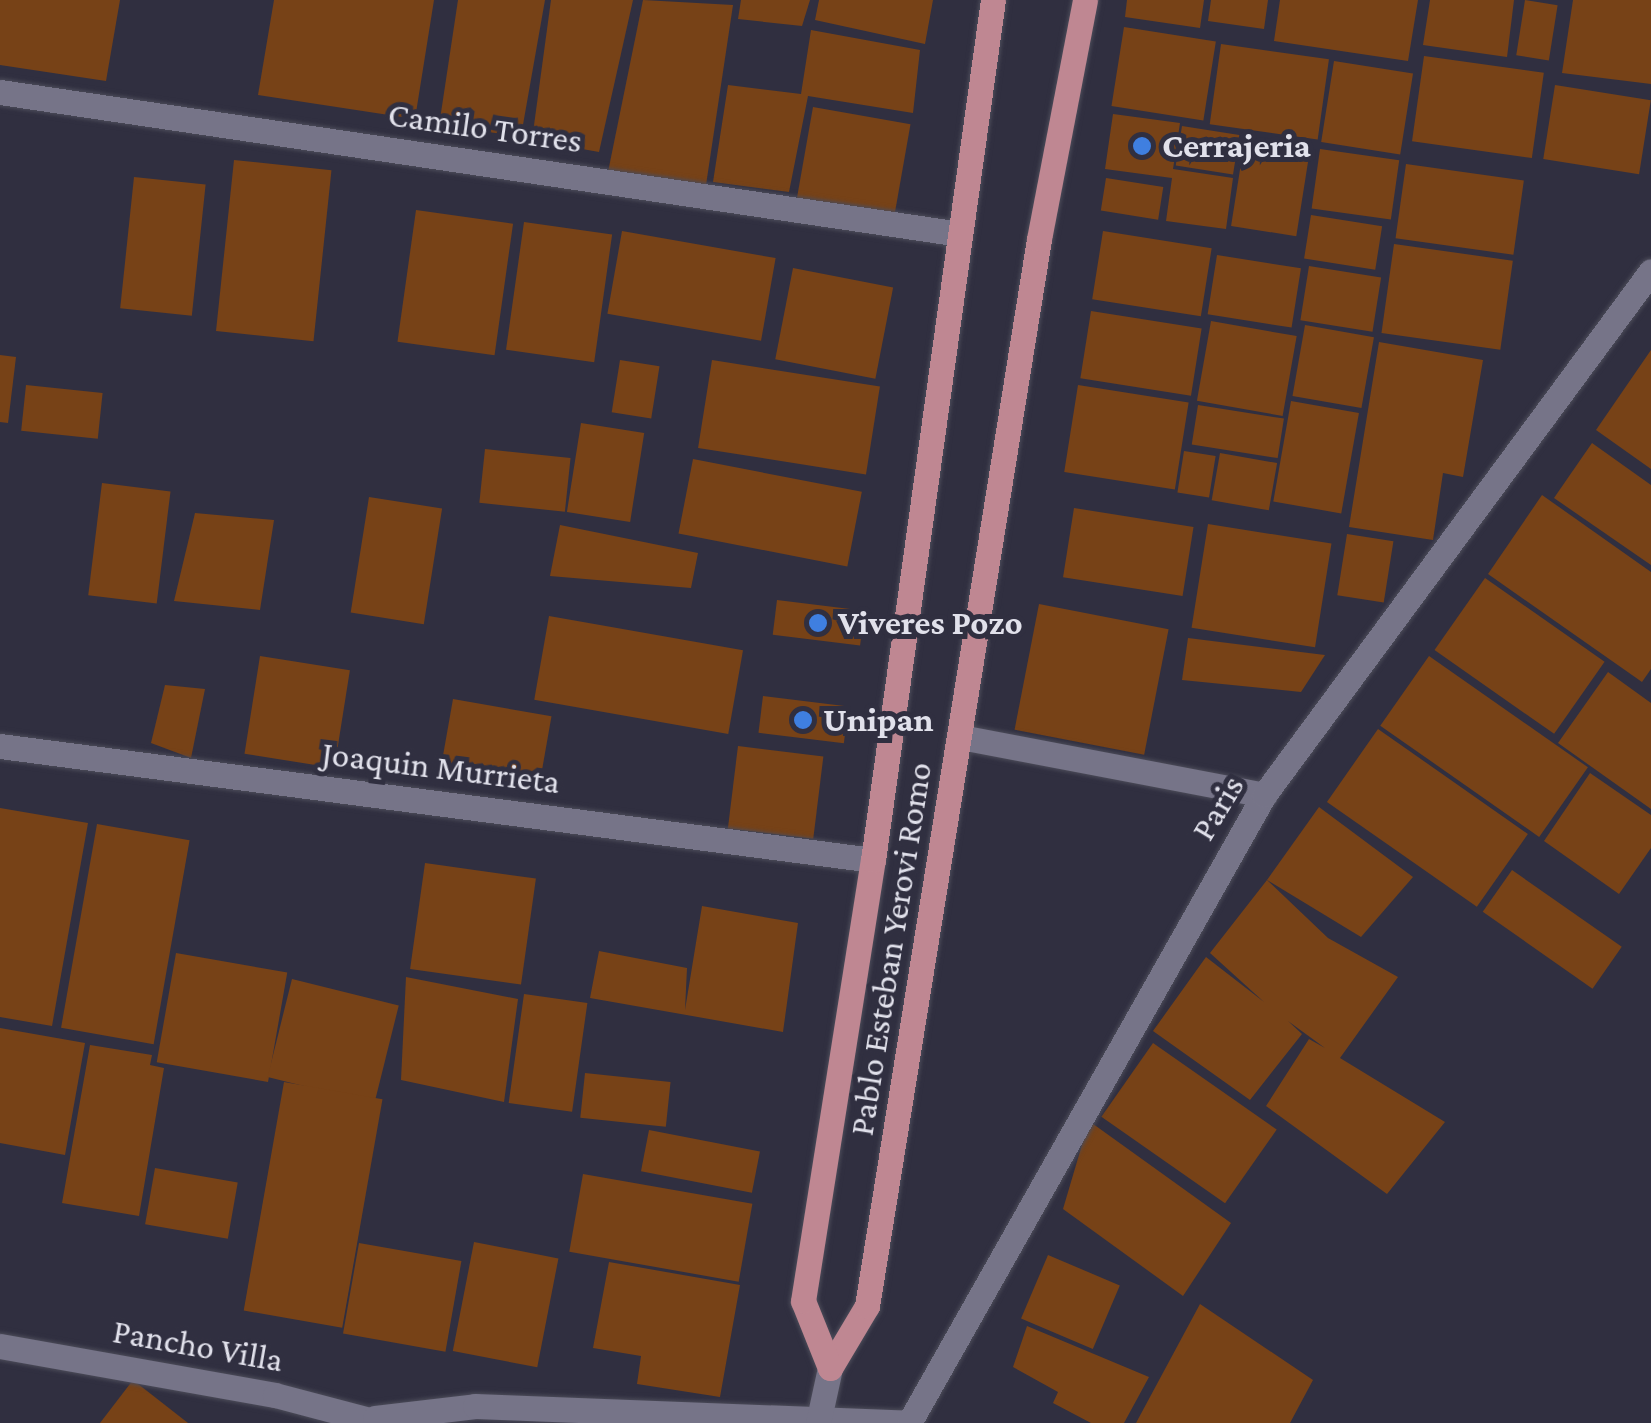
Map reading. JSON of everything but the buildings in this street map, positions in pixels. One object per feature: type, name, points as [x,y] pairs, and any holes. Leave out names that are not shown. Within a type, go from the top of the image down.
[{"type":"main road","name":"Pablo Esteban Yerovi Romo","points":[[830,1368],[803,1302],[874,860],[993,0]]},
{"type":"main road","name":"Pablo Esteban Yerovi Romo","points":[[830,1368],[866,1306],[1039,239],[1085,0]]},
{"type":"street","name":"Camilo Torres","points":[[0,92],[960,234]]},
{"type":"street","name":"Paris","points":[[910,1423],[1264,795],[1651,270]]},
{"type":"street","points":[[961,736],[1264,795]]},
{"type":"street","name":"Joaquin Murrieta","points":[[0,746],[874,860]]},
{"type":"street","name":"Pancho Villa","points":[[0,1346],[378,1420],[475,1406],[645,1416],[910,1423]]},
{"type":"street","name":"Pablo Esteban Yerovi Romo","points":[[820,1419],[830,1368]]},
{"type":"place","name":"Cerrajeria","points":[[1142,146]]},
{"type":"place","name":"Viveres Pozo","points":[[818,623]]},
{"type":"place","name":"Unipan","points":[[803,720]]}]
